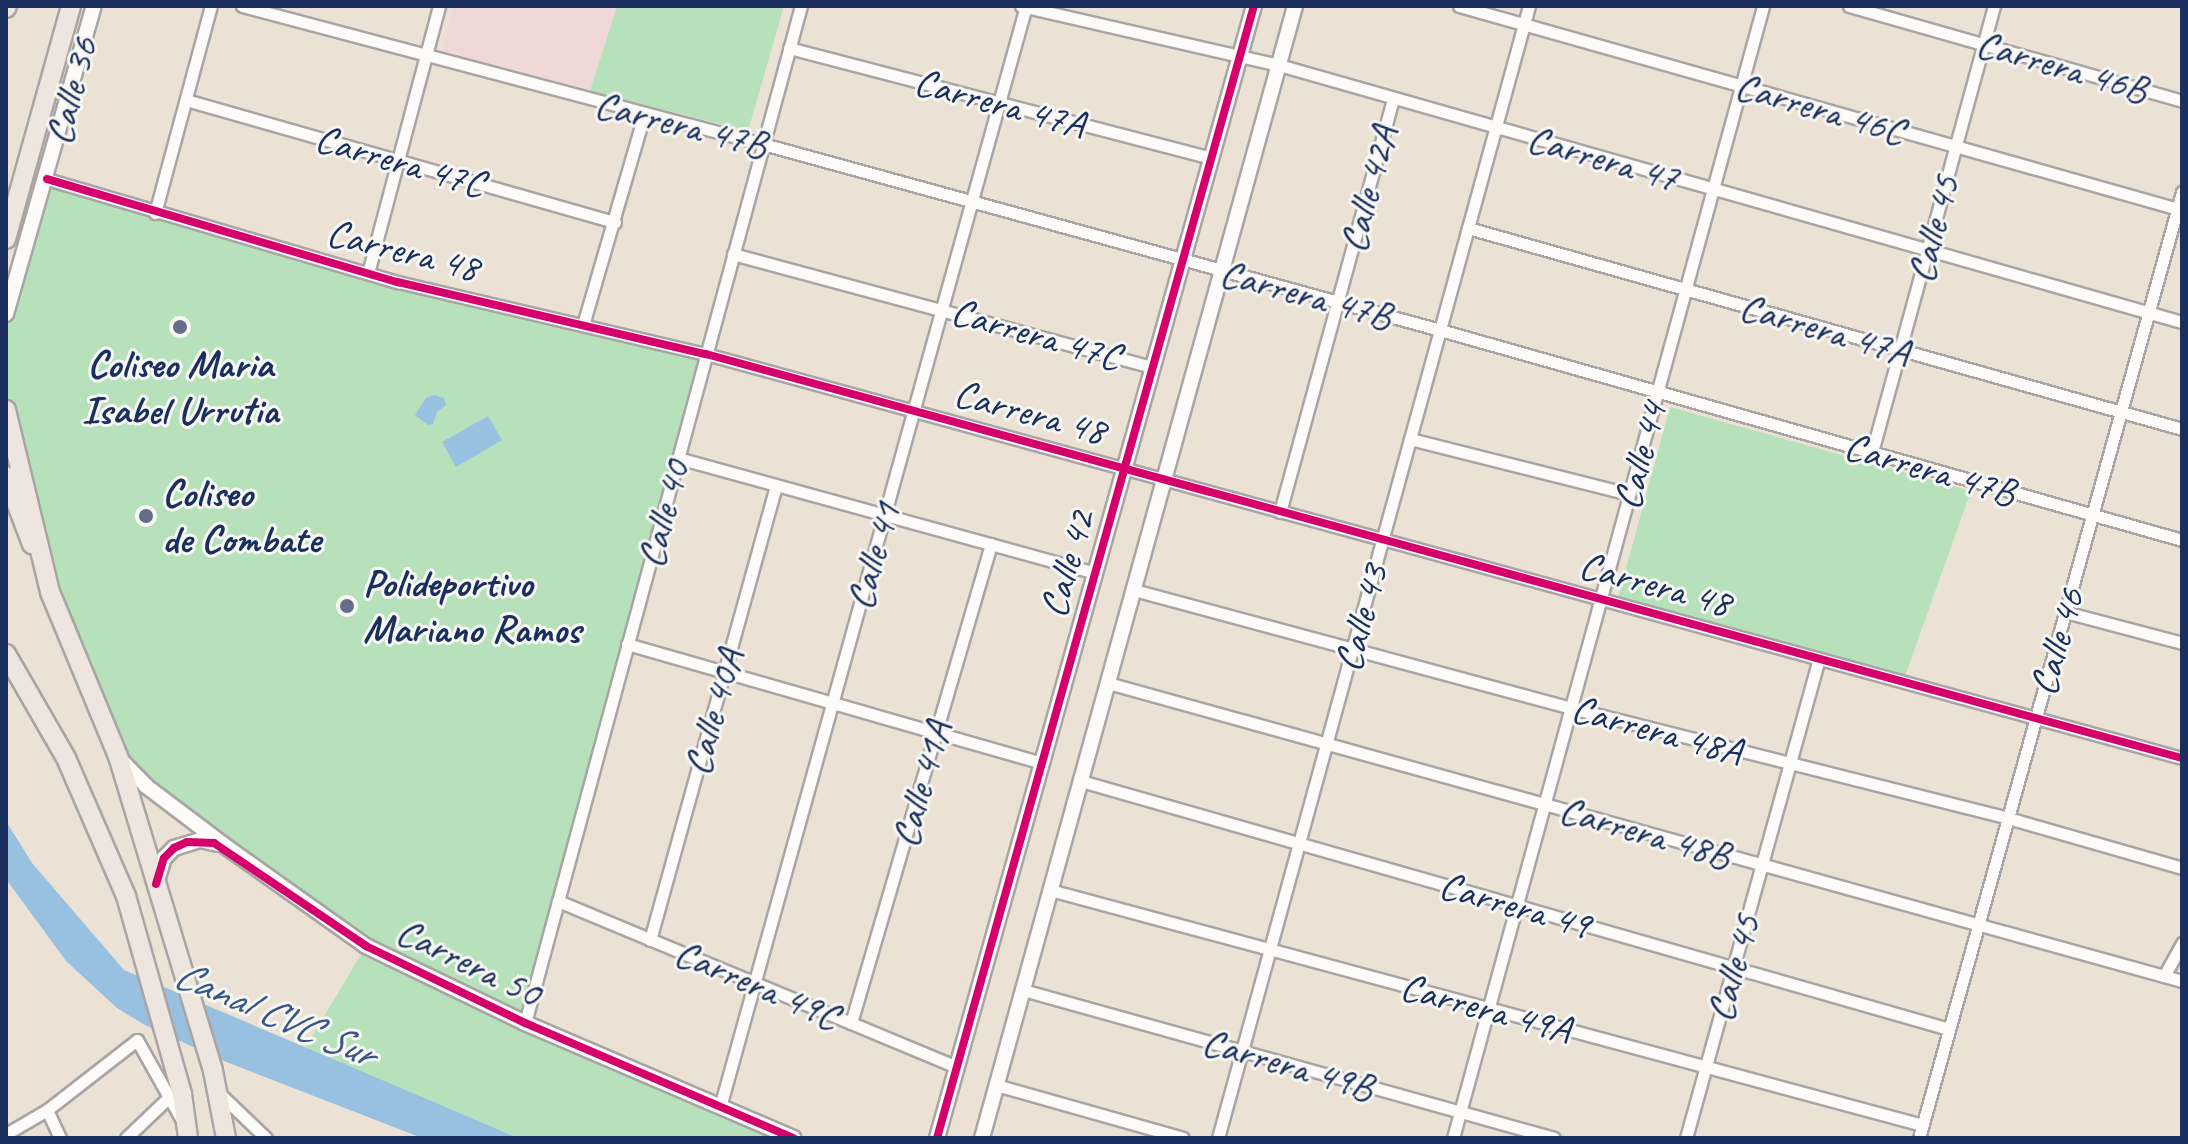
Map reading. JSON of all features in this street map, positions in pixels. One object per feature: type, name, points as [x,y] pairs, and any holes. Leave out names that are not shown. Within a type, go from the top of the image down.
[{"type":"main road","points":[[6,239],[71,6]]},
{"type":"main road","points":[[6,410],[50,592]]},
{"type":"main road","points":[[6,476],[118,756],[213,1071],[226,1138]]},
{"type":"main road","points":[[6,654],[66,758],[126,896],[175,1068],[188,1134]]},
{"type":"street","name":"Calle 36","points":[[6,314],[94,6]]},
{"type":"street","points":[[155,213],[211,6]]},
{"type":"street","name":"Carrera 47B","points":[[242,6],[644,115],[763,144],[1221,273],[1440,330],[2182,540]]},
{"type":"street","points":[[368,273],[439,6]]},
{"type":"street","name":"Calle 40","points":[[525,1023],[801,6]]},
{"type":"street","name":"Carrera 47","points":[[1024,6],[1279,65],[2182,322]]},
{"type":"street","name":"Calle 41","points":[[720,1107],[1024,6]]},
{"type":"street","name":"Calle 42","points":[[937,1138],[1254,6]]},
{"type":"street","name":"Calle 42","points":[[982,1138],[1295,6]]},
{"type":"street","name":"Carrera 46C","points":[[1459,6],[2180,209]]},
{"type":"street","name":"Calle 43","points":[[1218,1138],[1529,6]]},
{"type":"street","name":"Calle 44","points":[[1453,1138],[1763,6]]},
{"type":"street","name":"Carrera 46B","points":[[1849,6],[2182,101]]},
{"type":"street","name":"Calle 45","points":[[1872,452],[1994,6]]},
{"type":"street","name":"Carrera 47A","points":[[789,48],[1212,158]]},
{"type":"street","name":"Calle 42A","points":[[1280,512],[1393,98]]},
{"type":"street","name":"Carrera 47C","points":[[186,100],[615,222]]},
{"type":"street","points":[[583,325],[644,115]]},
{"type":"street","name":"Carrera 48","points":[[47,179],[368,273],[706,354],[2182,758]]},
{"type":"street","name":"Calle 46","points":[[1919,1138],[2148,312],[2180,209],[2182,192]]},
{"type":"street","name":"Carrera 47A","points":[[1468,228],[2182,429]]},
{"type":"street","name":"Carrera 47C","points":[[733,254],[1153,367]]},
{"type":"street","points":[[1410,439],[1629,494]]},
{"type":"street","points":[[678,458],[1095,573]]},
{"type":"street","name":"Calle 40A","points":[[650,940],[776,485]]},
{"type":"street","name":"Calle 41A","points":[[851,1023],[991,544]]},
{"type":"street","name":"Carrera 48A","points":[[1134,590],[1789,765],[2008,818],[2182,868]]},
{"type":"street","points":[[2065,612],[2182,643]]},
{"type":"street","points":[[627,644],[1042,763]]},
{"type":"street","name":"Calle 45","points":[[1686,1138],[1819,660]]},
{"type":"street","name":"Carrera 48B","points":[[1108,683],[2182,981]]},
{"type":"street","name":"Carrera 50","points":[[118,756],[146,786],[366,946],[525,1023],[793,1138]]},
{"type":"street","name":"Carrera 49","points":[[1081,781],[1949,1029]]},
{"type":"street","name":"Carrera 50","points":[[156,884],[164,858],[187,842],[200,840],[228,848]]},
{"type":"street","name":"Carrera 49A","points":[[1050,890],[1922,1125]]},
{"type":"street","name":"Carrera 49C","points":[[558,901],[957,1067]]},
{"type":"street","points":[[2164,976],[2182,943]]},
{"type":"street","name":"Carrera 49B","points":[[1023,990],[1554,1138]]},
{"type":"street","points":[[6,1134],[47,1110],[137,1040],[188,1134]]},
{"type":"street","points":[[996,1085],[1183,1138]]},
{"type":"street","points":[[218,1093],[266,1138]]},
{"type":"street","points":[[126,1138],[168,1098]]},
{"type":"street","points":[[47,1110],[60,1138]]},
{"type":"shaded area","points":[[453,6],[617,6],[590,91],[442,51]]},
{"type":"green space","points":[[617,6],[784,6],[748,131],[590,91]]},
{"type":"green space","name":"Polideportivo Mariano Ramos","points":[[47,179],[266,245],[706,354],[525,1023],[793,1138],[518,1138],[305,1048],[366,946],[133,775],[63,620],[6,410],[6,314]]},
{"type":"green space","points":[[1670,407],[1971,491],[1905,676],[1618,598]]},
{"type":"water","points":[[434,395],[444,398],[446,405],[437,412],[433,424],[428,425],[415,415],[426,398]]},
{"type":"water","points":[[488,416],[502,440],[456,467],[442,442]]},
{"type":"water","points":[[6,821],[32,863],[124,970],[518,1138],[422,1138],[224,1061],[143,1024],[117,1008],[66,961],[6,879]]},
{"type":"cycle path","points":[[937,1138],[1254,6]]},
{"type":"cycle path","points":[[47,179],[398,282],[706,354],[2182,758]]},
{"type":"cycle path","points":[[156,884],[164,858],[174,848],[187,842],[214,843],[366,946],[525,1023],[793,1138]]},
{"type":"place","name":"Coliseo Maria Isabel Urrutia","points":[[180,327]]},
{"type":"place","name":"Coliseo de Combate","points":[[146,516]]},
{"type":"place","name":"Polideportivo Mariano Ramos","points":[[347,606]]},
{"type":"water label","name":"Canal CVC Sur","points":[[274,1014]]}]
